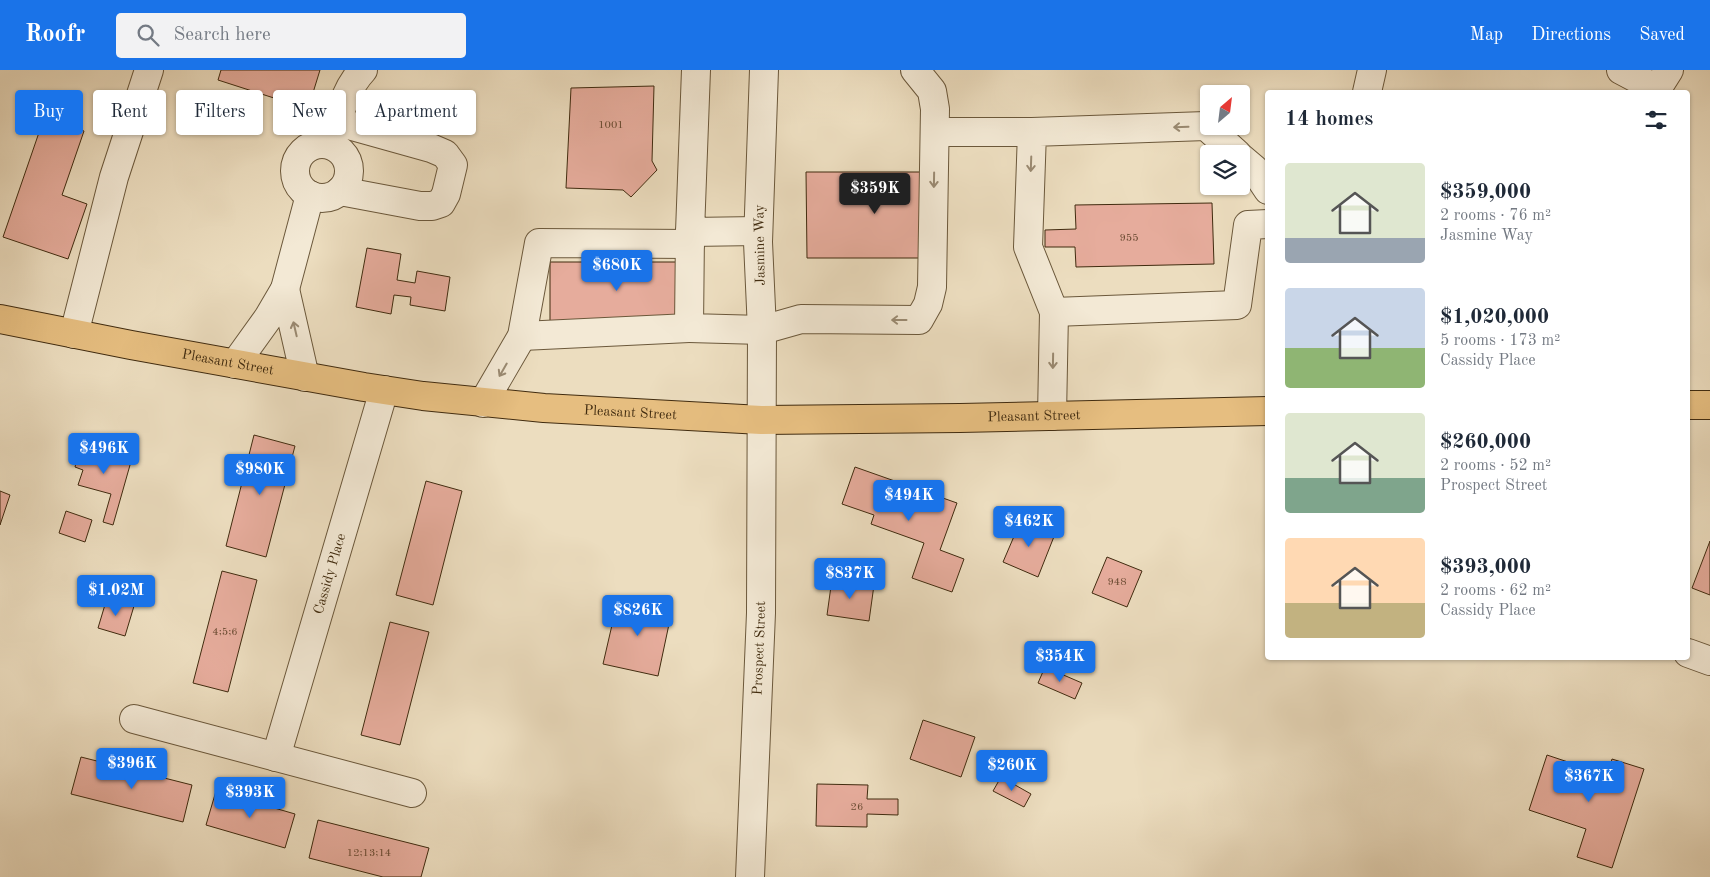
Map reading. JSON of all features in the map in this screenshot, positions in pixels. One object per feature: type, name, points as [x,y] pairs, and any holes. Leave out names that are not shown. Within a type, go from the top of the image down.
[{"type":"main road","name":"Pleasant Street","points":[[0,319],[305,377],[483,403],[761,420],[1265,411]]},
{"type":"main road","points":[[1690,405],[1710,405]]},
{"type":"street","points":[[74,334],[114,177],[149,70]]},
{"type":"street","points":[[346,95],[354,80],[363,70]]},
{"type":"street","points":[[689,328],[696,70]]},
{"type":"street","name":"Jasmine Way","points":[[761,420],[762,330],[758,231],[764,70]]},
{"type":"street","points":[[522,336],[689,328],[762,330],[801,319],[919,320],[928,304],[932,287],[935,110],[932,91],[915,70]]},
{"type":"street","points":[[1367,90],[1372,70]]},
{"type":"street","points":[[1621,70],[1657,90],[1669,70]]},
{"type":"street","points":[[935,132],[1032,132],[1206,126],[1227,145]]},
{"type":"street","points":[[1032,132],[1028,247],[1054,312],[1052,416]]},
{"type":"street","points":[[331,135],[305,150],[297,160],[295,174],[299,186],[310,195],[320,198],[340,191],[348,179],[348,166],[335,135]]},
{"type":"street","points":[[340,191],[420,206],[432,206],[441,202],[446,194],[454,165],[445,154],[430,148],[346,135]]},
{"type":"street","points":[[1250,166],[1265,186]]},
{"type":"street","points":[[235,364],[268,318],[285,289],[310,195]]},
{"type":"street","points":[[1054,312],[1237,306],[1248,225],[1265,224]]},
{"type":"street","points":[[483,403],[522,336],[539,243],[690,238],[758,231]]},
{"type":"street","points":[[285,289],[305,377]]},
{"type":"street","name":"Cassidy Place","points":[[276,757],[384,390]]},
{"type":"street","name":"Prospect Street","points":[[750,877],[761,613],[761,420]]},
{"type":"street","points":[[1690,654],[1710,661]]},
{"type":"street","points":[[134,719],[412,793]]},
{"type":"building","points":[[221,70],[320,70],[314,90],[273,90],[273,98],[263,94],[263,90],[249,90],[218,80]]},
{"type":"building","points":[[654,86],[652,161],[657,170],[631,197],[623,190],[566,188],[571,88]]},
{"type":"building","points":[[38,135],[83,135],[62,195],[87,204],[68,259],[3,237]]},
{"type":"building","points":[[806,172],[943,172],[943,258],[807,258]]},
{"type":"building","points":[[1212,203],[1214,264],[1076,267],[1075,247],[1045,247],[1045,230],[1076,229],[1075,205]]},
{"type":"building","points":[[367,248],[401,254],[397,280],[415,283],[417,271],[450,277],[445,311],[410,305],[411,297],[394,295],[391,314],[356,307]]},
{"type":"building","points":[[550,262],[684,262],[684,321],[550,321]]},
{"type":"building","points":[[254,435],[295,446],[266,557],[226,546]]},
{"type":"building","points":[[81,443],[132,458],[113,525],[103,522],[111,494],[78,485],[83,470],[75,467]]},
{"type":"building","points":[[855,467],[957,503],[940,550],[964,559],[952,592],[912,578],[924,543],[871,524],[874,515],[842,504]]},
{"type":"building","points":[[426,481],[462,491],[433,605],[396,595]]},
{"type":"building","points":[[0,491],[10,495],[0,525]]},
{"type":"building","points":[[66,511],[92,520],[85,542],[59,533]]},
{"type":"building","points":[[1021,520],[1055,534],[1038,577],[1003,562]]},
{"type":"building","points":[[1710,541],[1710,595],[1692,588]]},
{"type":"building","points":[[1107,557],[1142,571],[1127,607],[1092,593]]},
{"type":"building","points":[[222,571],[257,580],[228,692],[193,683]]},
{"type":"building","points":[[832,579],[874,585],[869,621],[827,615]]},
{"type":"building","points":[[107,598],[134,606],[125,636],[98,628]]},
{"type":"building","points":[[618,599],[672,610],[658,676],[603,664]]},
{"type":"building","points":[[390,622],[429,632],[400,745],[361,735]]},
{"type":"building","points":[[1045,667],[1082,683],[1075,699],[1038,683]]},
{"type":"building","points":[[923,720],[975,737],[961,777],[910,759]]},
{"type":"building","points":[[1547,755],[1607,775],[1612,759],[1644,769],[1612,868],[1577,857],[1586,829],[1529,810]]},
{"type":"building","points":[[81,757],[192,785],[183,822],[71,794]]},
{"type":"building","points":[[1001,777],[1031,794],[1024,807],[993,791]]},
{"type":"building","points":[[817,784],[868,785],[867,799],[898,799],[898,815],[867,814],[867,827],[816,826]]},
{"type":"building","points":[[216,791],[295,814],[285,848],[206,825]]},
{"type":"building","points":[[318,820],[429,848],[421,877],[383,877],[309,858]]}]
